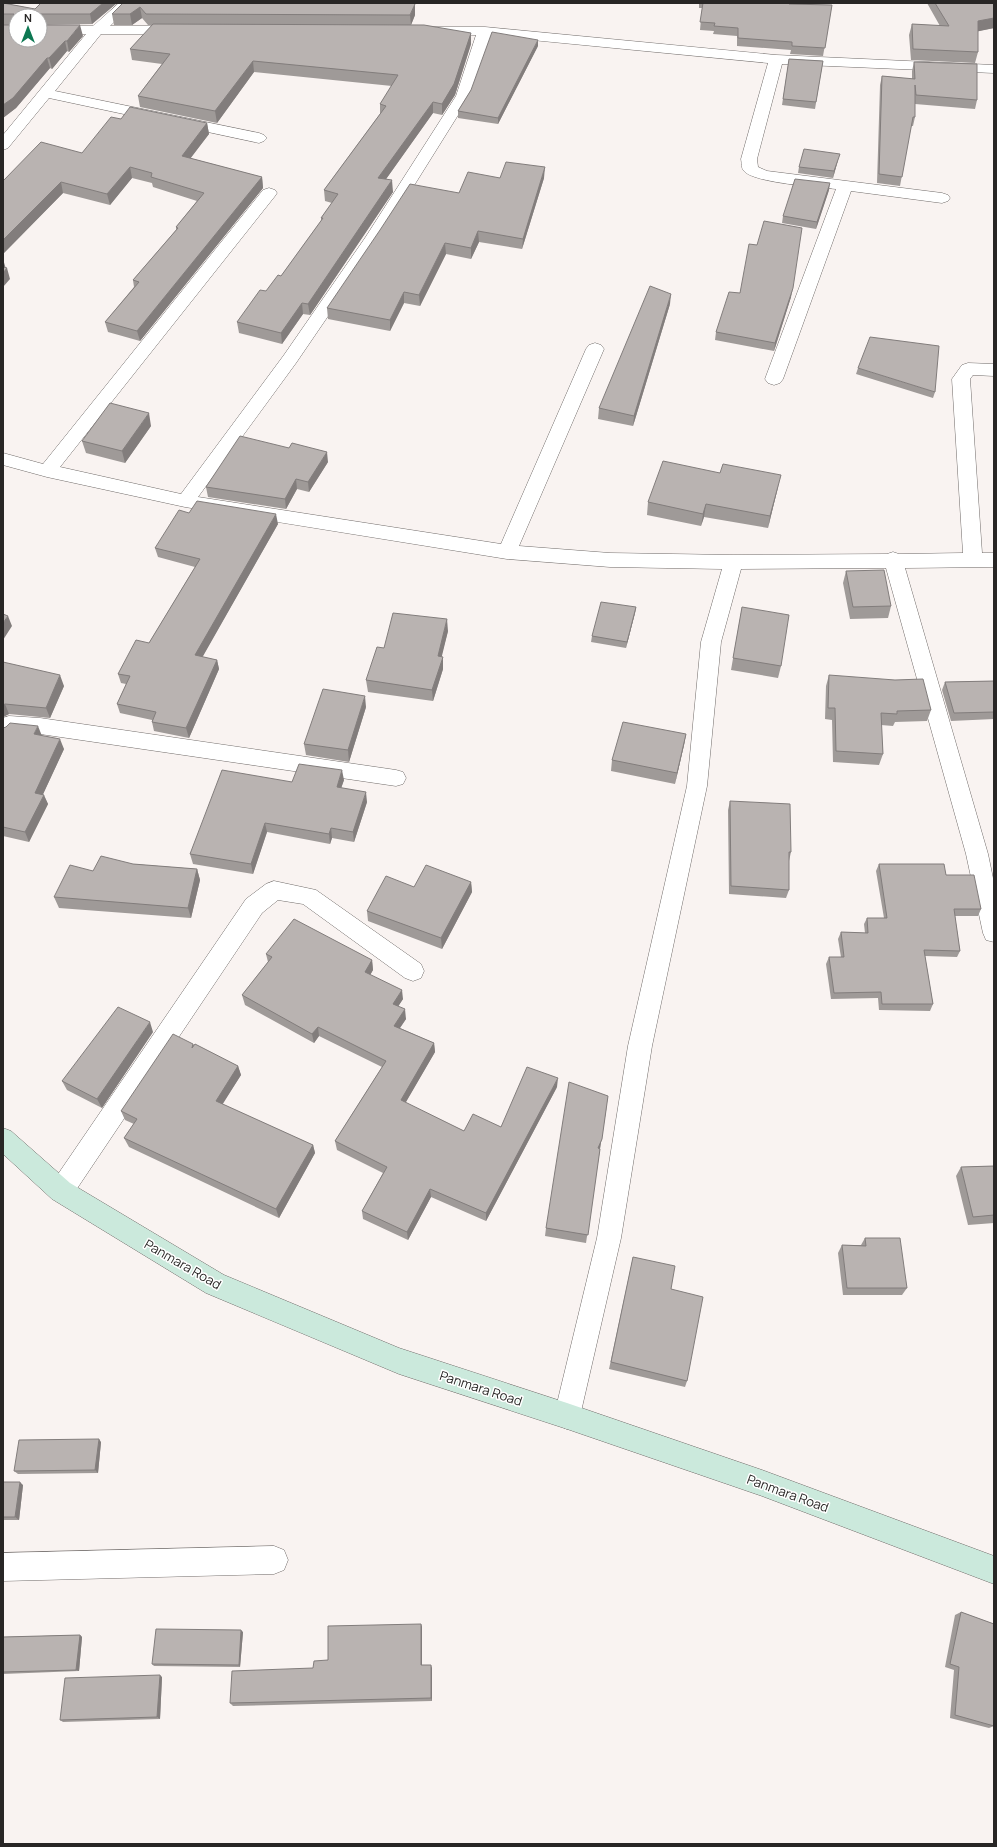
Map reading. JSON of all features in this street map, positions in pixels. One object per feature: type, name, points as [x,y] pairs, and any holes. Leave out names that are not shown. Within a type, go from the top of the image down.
[{"type":"street","points":[[3,145],[97,30],[127,3]]},
{"type":"street","points":[[48,30],[193,30]]},
{"type":"street","points":[[415,31],[485,31],[776,59],[885,63],[994,70]]},
{"type":"street","points":[[186,501],[290,359],[372,240],[463,96],[485,31]]},
{"type":"street","points":[[776,59],[749,159],[750,168],[763,175],[942,198]]},
{"type":"street","points":[[45,93],[259,138]]},
{"type":"street","points":[[774,379],[845,186]]},
{"type":"street","points":[[47,471],[269,192]]},
{"type":"street","points":[[507,552],[595,349]]},
{"type":"street","points":[[973,560],[961,379],[968,369],[994,370]]},
{"type":"street","points":[[3,459],[47,471],[186,501],[507,552],[610,560],[733,562],[893,559],[994,560]]},
{"type":"street","points":[[893,559],[977,854],[994,933]]},
{"type":"street","points":[[567,1416],[609,1238],[640,1046],[697,786],[711,642],[733,562]]},
{"type":"street","points":[[3,730],[9,724],[40,726],[396,778]]},
{"type":"street","points":[[61,1191],[254,906],[274,890],[308,896],[413,971]]},
{"type":"street","name":"Panmara Road","points":[[3,1139],[61,1191],[215,1284],[399,1361],[567,1416],[762,1483],[953,1553],[994,1570]]},
{"type":"street","points":[[3,1566],[274,1560]]},
{"type":"building","points":[[3,3],[30,8],[8,8],[8,14],[3,14]]},
{"type":"building","points":[[41,3],[103,3],[90,14],[48,14],[48,8],[36,8]]},
{"type":"building","points":[[123,3],[415,4],[410,15],[146,14],[140,7],[130,14],[112,14]]},
{"type":"building","points":[[703,3],[789,3],[832,5],[825,48],[792,46],[792,42],[738,38],[738,28],[714,26],[715,23],[700,22]]},
{"type":"building","points":[[935,3],[994,3],[994,18],[978,21],[978,52],[913,49],[912,24],[949,26]]},
{"type":"building","points":[[153,24],[424,25],[471,33],[454,84],[442,104],[433,102],[378,178],[392,180],[308,304],[302,303],[281,333],[237,322],[260,290],[266,291],[278,275],[281,276],[323,218],[321,218],[338,194],[324,190],[386,106],[380,104],[398,75],[253,61],[215,111],[138,96],[170,54],[130,49]]},
{"type":"building","points":[[3,25],[8,25],[8,48],[48,48],[48,25],[80,25],[67,41],[65,41],[49,58],[47,58],[13,98],[3,105]]},
{"type":"building","points":[[492,32],[538,40],[498,118],[458,111],[471,90]]},
{"type":"building","points":[[789,59],[823,61],[816,102],[783,99]]},
{"type":"building","points":[[914,62],[977,64],[977,100],[916,95],[915,85],[915,117],[913,117],[902,177],[879,174],[882,76],[915,79]]},
{"type":"building","points":[[130,107],[207,123],[182,156],[262,177],[137,331],[105,322],[139,282],[133,280],[178,228],[176,227],[204,193],[151,177],[152,173],[130,167],[107,194],[61,182],[3,240],[3,181],[41,142],[82,153],[111,117],[121,119]]},
{"type":"building","points":[[804,149],[840,154],[834,171],[799,167]]},
{"type":"building","points":[[506,162],[545,167],[523,239],[478,231],[471,248],[445,243],[419,295],[404,292],[390,320],[327,308],[410,184],[459,193],[468,172],[500,178]]},
{"type":"building","points":[[795,179],[830,183],[817,222],[783,216]]},
{"type":"building","points":[[764,221],[802,228],[793,288],[775,343],[716,332],[729,292],[740,293],[749,244],[757,245]]},
{"type":"building","points":[[3,267],[7,268],[3,273]]},
{"type":"building","points":[[650,286],[671,294],[634,416],[599,408]]},
{"type":"building","points":[[870,337],[939,346],[935,392],[858,368]]},
{"type":"building","points":[[110,403],[149,413],[122,451],[82,441]]},
{"type":"building","points":[[240,436],[289,448],[292,443],[327,452],[308,482],[296,479],[285,499],[206,487]]},
{"type":"building","points":[[663,461],[720,473],[723,464],[781,475],[770,516],[706,504],[703,514],[648,502]]},
{"type":"building","points":[[197,501],[276,514],[195,655],[217,660],[186,728],[152,722],[156,712],[117,704],[130,676],[118,674],[136,640],[149,643],[200,559],[155,548],[179,510],[189,513]]},
{"type":"building","points":[[884,570],[891,606],[853,607],[846,571]]},
{"type":"building","points":[[601,602],[636,607],[627,642],[592,636]]},
{"type":"building","points":[[742,607],[789,615],[781,666],[733,658]]},
{"type":"building","points":[[393,613],[447,619],[438,656],[443,657],[432,690],[366,680],[377,647],[384,648]]},
{"type":"building","points":[[3,614],[8,616],[3,623]]},
{"type":"building","points":[[3,662],[60,675],[46,708],[3,705]]},
{"type":"building","points":[[829,675],[895,680],[923,679],[931,710],[897,711],[897,714],[881,713],[883,754],[836,751],[835,708],[828,708]]},
{"type":"building","points":[[994,681],[994,712],[954,713],[945,682]]},
{"type":"building","points":[[323,689],[365,696],[348,750],[304,744]]},
{"type":"building","points":[[623,722],[686,734],[677,773],[612,760]]},
{"type":"building","points":[[10,723],[38,726],[34,734],[60,739],[35,793],[44,795],[25,832],[3,827],[3,728]]},
{"type":"building","points":[[299,764],[342,770],[337,787],[366,792],[353,832],[331,828],[329,834],[265,823],[251,864],[190,854],[222,770],[292,782]]},
{"type":"building","points":[[730,801],[790,804],[791,852],[789,852],[789,890],[731,886]]},
{"type":"building","points":[[101,856],[133,864],[197,869],[188,908],[54,897],[70,865],[93,871]]},
{"type":"building","points":[[879,864],[944,864],[946,875],[974,875],[981,909],[954,909],[960,951],[924,950],[933,1004],[882,1004],[881,992],[834,993],[829,957],[844,957],[841,932],[868,933],[867,918],[887,918]]},
{"type":"building","points":[[426,865],[471,882],[441,938],[367,911],[386,876],[414,887]]},
{"type":"building","points":[[294,919],[372,960],[365,972],[402,990],[393,1004],[405,1009],[394,1026],[434,1043],[401,1100],[464,1131],[473,1114],[501,1127],[527,1067],[558,1078],[486,1213],[430,1189],[407,1232],[362,1211],[387,1167],[335,1141],[386,1061],[318,1027],[312,1034],[242,995],[272,957],[266,954]]},
{"type":"building","points":[[118,1007],[150,1022],[97,1099],[62,1081]]},
{"type":"building","points":[[173,1034],[193,1044],[192,1048],[195,1044],[238,1066],[216,1101],[313,1145],[276,1209],[124,1138],[137,1119],[121,1111]]},
{"type":"building","points":[[569,1082],[608,1096],[602,1139],[598,1148],[600,1149],[588,1235],[546,1228]]},
{"type":"building","points":[[994,1166],[994,1215],[973,1217],[961,1167]]},
{"type":"building","points":[[865,1238],[900,1238],[907,1288],[847,1288],[842,1245],[866,1246]]},
{"type":"building","points":[[633,1257],[675,1266],[671,1289],[703,1297],[687,1381],[611,1362]]},
{"type":"building","points":[[99,1439],[95,1470],[14,1471],[19,1440]]},
{"type":"building","points":[[3,1482],[20,1482],[15,1517],[3,1517]]},
{"type":"building","points":[[961,1612],[994,1624],[994,1726],[955,1715],[959,1667],[950,1664]]},
{"type":"building","points":[[421,1624],[421,1665],[431,1665],[431,1698],[230,1703],[232,1671],[313,1668],[314,1661],[328,1660],[328,1626]]},
{"type":"building","points":[[156,1629],[241,1630],[239,1665],[152,1664]]},
{"type":"building","points":[[80,1635],[76,1670],[3,1672],[3,1637]]},
{"type":"building","points":[[160,1675],[157,1717],[60,1720],[65,1678]]}]
